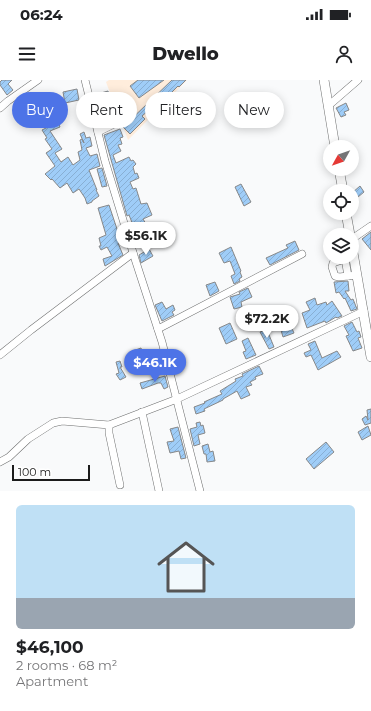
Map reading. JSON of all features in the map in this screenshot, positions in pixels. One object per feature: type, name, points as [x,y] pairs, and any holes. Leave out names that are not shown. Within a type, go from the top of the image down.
[{"type":"main road","points":[[324,80],[334,140]]},
{"type":"main road","points":[[352,264],[353,276],[364,311],[371,357]]},
{"type":"street","points":[[0,108],[38,80]]},
{"type":"street","points":[[85,80],[105,162],[158,329],[200,491]]},
{"type":"street","points":[[328,106],[358,80]]},
{"type":"street","points":[[98,132],[106,128]]},
{"type":"street","points":[[359,234],[371,226]]},
{"type":"street","points":[[0,355],[37,325],[133,254]]},
{"type":"street","points":[[158,329],[302,254]]},
{"type":"street","points":[[333,264],[332,267],[335,276],[353,276]]},
{"type":"street","points":[[0,462],[8,457],[28,439],[53,423],[62,421],[109,425],[177,399],[364,311]]},
{"type":"street","points":[[142,412],[159,491]]},
{"type":"street","points":[[109,425],[109,432],[120,485]]},
{"type":"shaded area","points":[[109,80],[187,80],[175,92],[145,92],[145,123],[128,140],[123,128],[137,128],[137,92],[110,92],[106,82]]},
{"type":"building","points":[[2,80],[12,80],[8,84],[13,90],[7,95],[0,85]]},
{"type":"building","points":[[138,80],[164,80],[147,92],[145,92],[139,98],[137,92],[134,92],[130,86]]},
{"type":"building","points":[[172,80],[186,80],[172,92],[159,92]]},
{"type":"building","points":[[77,89],[76,101],[68,102],[68,92],[63,92]]},
{"type":"building","points":[[346,103],[349,110],[344,112],[346,115],[341,117],[336,108]]},
{"type":"building","points":[[145,106],[145,113],[142,116],[145,119],[137,127],[137,114]]},
{"type":"building","points":[[46,128],[58,128],[50,131],[62,149],[55,153],[61,162],[68,157],[73,165],[80,160],[78,152],[82,150],[80,140],[82,139],[84,143],[80,134],[84,132],[86,138],[90,137],[92,146],[86,148],[90,156],[97,154],[100,166],[89,170],[99,196],[92,202],[87,204],[79,189],[73,193],[67,183],[60,188],[45,174],[55,166],[46,153],[52,149],[45,139],[47,138],[42,130]]},
{"type":"building","points":[[124,128],[136,128],[130,134]]},
{"type":"building","points":[[120,129],[123,137],[120,138],[122,144],[118,145],[121,151],[113,155],[116,163],[129,157],[131,161],[133,160],[136,164],[133,167],[135,174],[137,173],[139,178],[130,182],[133,189],[136,188],[141,204],[147,203],[152,215],[143,219],[146,224],[143,226],[145,231],[143,232],[146,241],[141,242],[141,244],[136,246],[132,231],[135,230],[129,215],[127,216],[104,135]]},
{"type":"building","points":[[102,168],[107,186],[102,187],[97,169]]},
{"type":"building","points":[[241,184],[251,202],[244,206],[235,187]]},
{"type":"building","points":[[360,186],[364,192],[359,196]]},
{"type":"building","points":[[109,205],[119,235],[117,235],[120,242],[118,243],[123,255],[105,266],[103,259],[112,256],[107,247],[101,250],[99,246],[101,246],[99,238],[106,235],[98,208]]},
{"type":"building","points":[[371,232],[371,250],[362,239]]},
{"type":"building","points":[[295,241],[299,250],[270,265],[266,258],[288,248],[286,245]]},
{"type":"building","points":[[231,247],[242,277],[239,279],[240,281],[234,284],[231,276],[235,274],[230,261],[224,263],[219,253]]},
{"type":"building","points":[[149,249],[153,256],[141,263],[139,255]]},
{"type":"building","points":[[348,281],[349,291],[345,291],[351,300],[353,299],[357,309],[351,311],[345,298],[344,299],[339,292],[336,293],[334,282]]},
{"type":"building","points":[[215,282],[219,291],[210,296],[206,285]]},
{"type":"building","points":[[248,288],[252,297],[241,302],[242,307],[234,309],[230,297],[240,294],[239,292]]},
{"type":"building","points":[[315,298],[317,305],[326,302],[327,305],[332,301],[342,316],[336,317],[326,323],[325,321],[307,328],[302,313],[310,310],[306,302]]},
{"type":"building","points":[[162,302],[166,309],[173,305],[175,310],[172,312],[174,315],[162,321],[155,305]]},
{"type":"building","points":[[259,311],[262,317],[251,323],[253,326],[246,329],[241,317],[248,316]]},
{"type":"building","points":[[286,317],[294,333],[283,337],[278,320]]},
{"type":"building","points":[[352,322],[357,332],[359,331],[361,337],[358,338],[362,348],[353,351],[346,336],[349,335],[344,326]]},
{"type":"building","points":[[230,323],[237,339],[226,344],[219,328]]},
{"type":"building","points":[[267,330],[274,347],[269,349],[260,332]]},
{"type":"building","points":[[248,338],[256,355],[246,359],[243,352],[246,351],[242,341]]},
{"type":"building","points":[[315,341],[322,358],[337,351],[341,357],[318,370],[311,355],[306,357],[304,353],[311,350],[308,344]]},
{"type":"building","points":[[141,348],[144,357],[133,361],[130,352]]},
{"type":"building","points":[[120,361],[122,367],[120,367],[126,377],[120,380],[116,374],[119,373],[116,362]]},
{"type":"building","points":[[259,366],[263,374],[255,377],[256,379],[250,382],[252,385],[246,387],[250,395],[241,399],[237,391],[204,409],[205,411],[196,414],[194,407],[222,394],[220,391],[236,381],[235,379]]},
{"type":"building","points":[[165,376],[168,387],[164,389],[161,383],[158,383],[142,389],[140,383]]},
{"type":"building","points":[[371,409],[371,423],[365,425],[362,419],[366,416],[368,420],[367,410]]},
{"type":"building","points":[[200,422],[201,426],[203,425],[205,433],[198,435],[200,444],[194,446],[190,429],[197,427],[196,423]]},
{"type":"building","points":[[368,426],[371,435],[362,440],[358,432]]},
{"type":"building","points":[[178,427],[186,458],[181,459],[179,451],[170,453],[167,442],[174,441],[170,429]]},
{"type":"building","points":[[326,442],[334,452],[314,469],[306,459]]},
{"type":"building","points":[[208,444],[210,452],[213,451],[215,461],[207,462],[206,454],[204,454],[202,446]]}]
